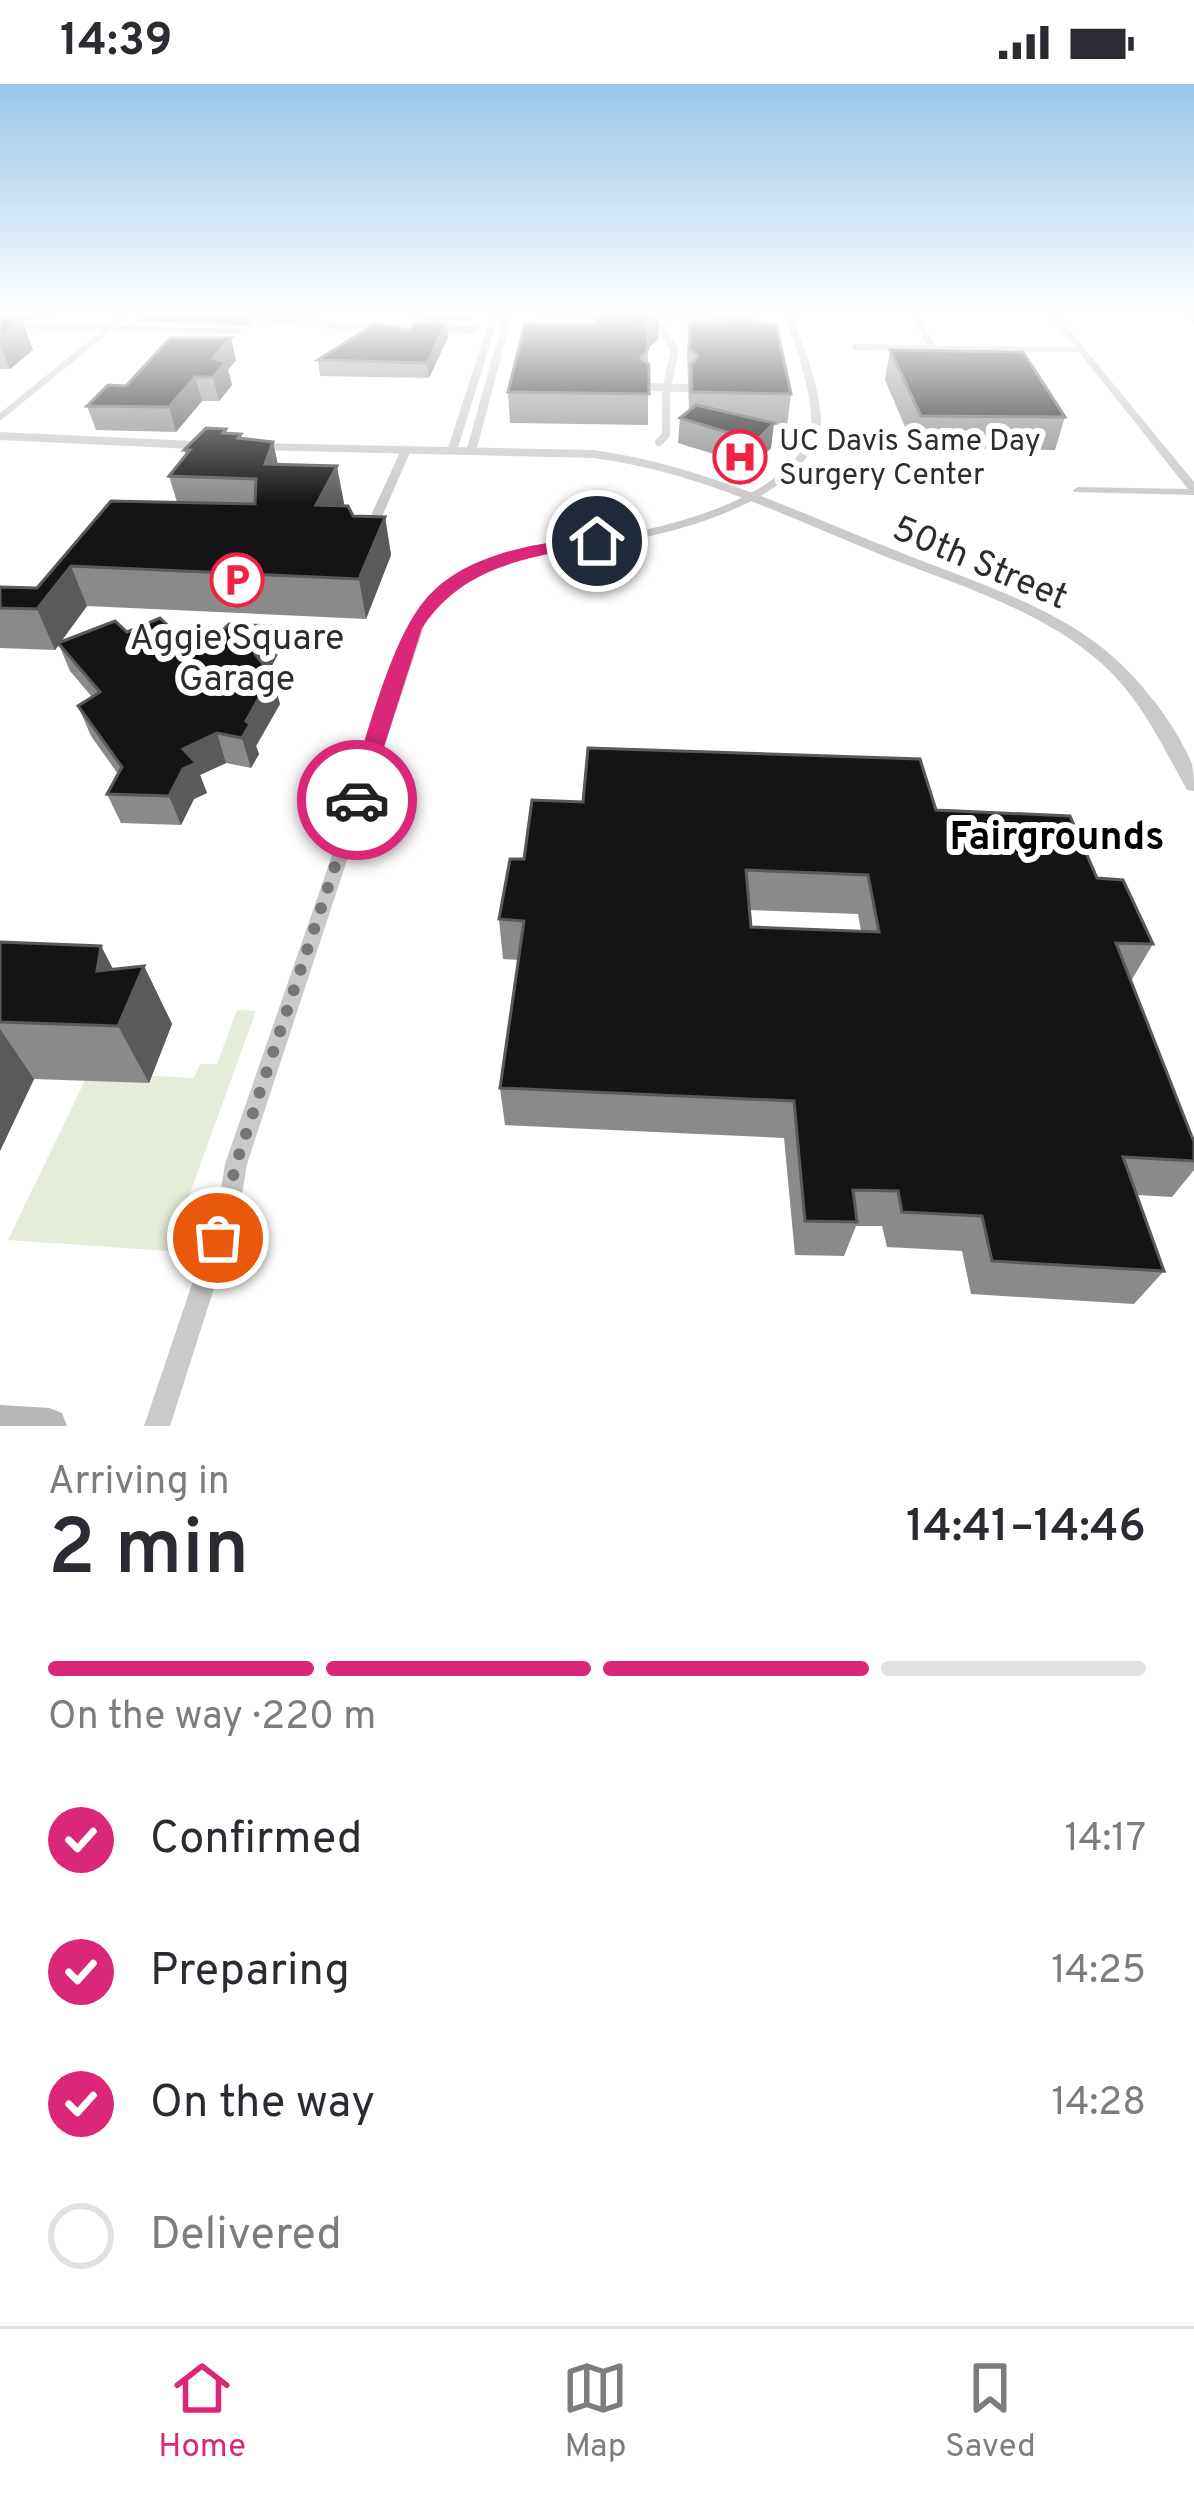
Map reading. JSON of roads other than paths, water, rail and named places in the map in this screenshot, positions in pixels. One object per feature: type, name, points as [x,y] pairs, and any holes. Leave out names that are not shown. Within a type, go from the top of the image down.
[{"type":"main road","points":[[0,1424],[49,1426]]},
{"type":"street","points":[[0,418],[49,378]]},
{"type":"street","points":[[452,451],[475,378]]},
{"type":"street","points":[[471,452],[491,378]]},
{"type":"street","points":[[659,442],[666,435],[670,378]]},
{"type":"street","points":[[157,1426],[229,1208],[236,1164],[422,613],[452,583],[499,559],[666,529],[750,497],[795,464],[815,431],[806,378]]},
{"type":"street","points":[[1103,378],[1194,490]]},
{"type":"street","points":[[648,387],[688,388]]},
{"type":"street","name":"50th Street","points":[[0,436],[640,460],[750,497],[1027,608],[1077,635],[1136,686],[1194,784]]},
{"type":"street","points":[[368,536],[406,450]]},
{"type":"street","points":[[1078,490],[1194,490]]},
{"type":"place","name":"UC Davis Same Day Surgery Center","points":[[740,457]]},
{"type":"place","name":"Aggie Square Garage","points":[[237,580]]},
{"type":"district","name":"Fairgrounds","points":[[1057,835]]}]
